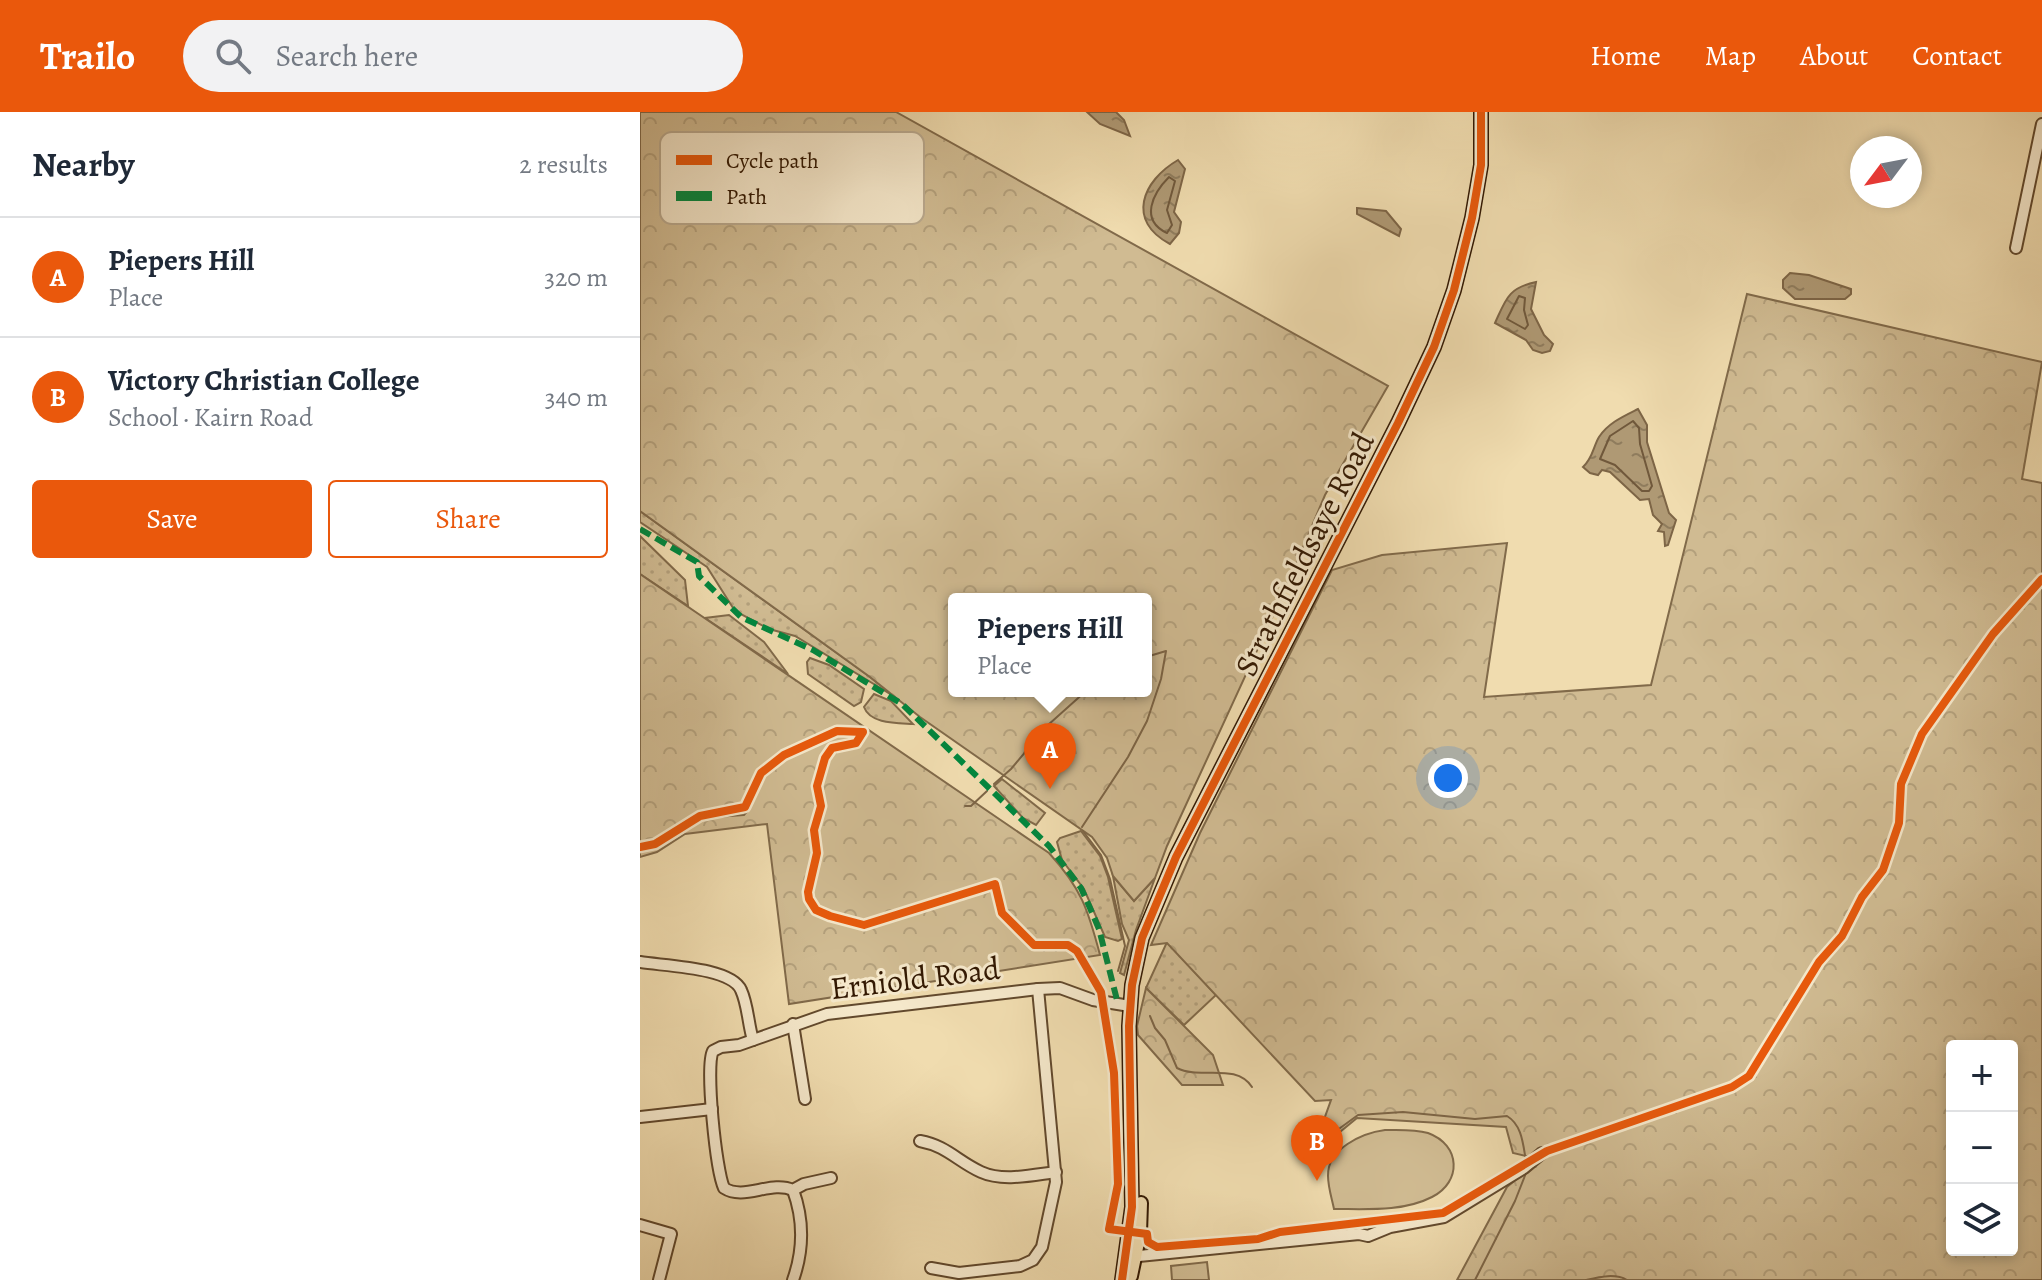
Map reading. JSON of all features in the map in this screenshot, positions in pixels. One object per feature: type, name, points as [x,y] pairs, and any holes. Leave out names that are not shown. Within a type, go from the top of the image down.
[{"type":"main road","name":"Strathfieldsaye Road","points":[[1131,1257],[1130,1006],[1137,954],[1161,890],[1398,423],[1441,330],[1459,272],[1476,193],[1482,152],[1481,112]]},
{"type":"main road","points":[[1122,1280],[1131,1257]]},
{"type":"main road","points":[[1130,1280],[1131,1257]]},
{"type":"street","points":[[2016,248],[2042,124]]},
{"type":"street","points":[[640,962],[718,974],[734,981],[742,992],[753,1040]]},
{"type":"street","name":"Erniold Road","points":[[712,1109],[709,1064],[711,1053],[717,1048],[753,1040],[827,1014],[1060,988],[1093,1000],[1130,1006]]},
{"type":"street","points":[[931,1268],[959,1273],[1020,1266],[1033,1260],[1042,1247],[1056,1190],[1056,1172],[1038,989]]},
{"type":"street","points":[[793,1024],[805,1099]]},
{"type":"street","points":[[640,1117],[712,1109],[724,1188],[731,1192],[782,1187],[793,1190],[804,1184],[833,1178]]},
{"type":"street","points":[[920,1141],[944,1148],[988,1175],[1003,1177],[1056,1172]]},
{"type":"street","points":[[1131,1257],[1359,1234],[1368,1236],[1390,1227],[1437,1220],[1465,1206],[1542,1153]]},
{"type":"street","points":[[793,1190],[796,1207],[793,1214],[800,1235],[801,1255],[793,1280]]},
{"type":"street","points":[[640,1225],[671,1234],[659,1280]]},
{"type":"green space","points":[[640,112],[896,112],[1388,386],[1325,495],[1155,878],[1134,901],[1113,876],[1107,858],[1092,837],[920,717],[870,677],[640,511]]},
{"type":"green space","points":[[1747,294],[2042,362],[2022,479],[2042,483],[2042,1280],[1457,1280],[1507,1187],[1531,1167],[1535,1158],[1513,1153],[1506,1127],[1357,1118],[1330,1140],[1322,1143],[1317,1139],[1331,1100],[1315,1101],[1167,943],[1151,945],[1200,833],[1332,570],[1382,555],[1507,543],[1484,697],[1651,685]]},
{"type":"green space","points":[[640,511],[895,697],[795,636],[769,629],[735,611],[707,567],[640,522]]},
{"type":"green space","points":[[640,536],[685,580],[688,606],[640,574]]},
{"type":"green space","points":[[640,574],[1049,853],[1069,877],[1082,900],[1100,955],[789,1004],[767,824],[685,834],[657,852],[640,857]]},
{"type":"green space","points":[[729,615],[764,642],[788,674],[705,618]]},
{"type":"green space","points":[[810,658],[829,665],[864,689],[861,702],[854,706],[808,674],[807,662]]},
{"type":"green space","points":[[874,694],[891,701],[913,724],[885,722],[872,717],[864,707]]},
{"type":"green space","points":[[1002,779],[1045,813],[1036,825],[1023,818],[994,786]]},
{"type":"green space","points":[[1081,831],[1100,856],[1108,877],[1122,939],[1118,941],[1105,937],[1084,889],[1062,860],[1057,842]]},
{"type":"green space","points":[[1113,876],[1134,901],[1155,878],[1124,975],[1120,973],[1129,940],[1122,924]]},
{"type":"green space","points":[[1167,942],[1216,995],[1184,1025],[1146,988]]},
{"type":"green space","points":[[1146,988],[1213,1055],[1223,1085],[1182,1085],[1138,1035],[1137,1026]]},
{"type":"green space","points":[[1385,1130],[1417,1131],[1439,1139],[1452,1155],[1453,1173],[1449,1182],[1432,1197],[1409,1205],[1384,1209],[1334,1209],[1328,1176],[1333,1158],[1357,1139]]},
{"type":"green space","points":[[1207,1262],[1209,1280],[1172,1280],[1171,1266]]},
{"type":"water","points":[[1087,112],[1116,112],[1124,120],[1130,136],[1100,124]]},
{"type":"water","points":[[1178,160],[1185,169],[1174,212],[1181,222],[1179,233],[1170,244],[1156,235],[1148,224],[1144,201],[1155,179]]},
{"type":"water","points":[[1357,208],[1386,211],[1401,229],[1399,236],[1357,214]]},
{"type":"water","points":[[1790,273],[1809,275],[1851,289],[1851,294],[1845,299],[1795,299],[1783,288],[1783,280]]},
{"type":"water","points":[[1536,282],[1531,309],[1544,335],[1553,344],[1550,351],[1542,353],[1495,323],[1514,291]]},
{"type":"water","points":[[1638,409],[1647,425],[1647,442],[1669,513],[1676,520],[1665,546],[1664,532],[1658,531],[1662,524],[1653,515],[1649,499],[1640,500],[1610,472],[1602,470],[1598,475],[1583,467],[1603,432]]},
{"type":"waterway","points":[[1082,827],[1128,757],[1147,721],[1161,679],[1166,651],[1152,655]]},
{"type":"waterway","points":[[994,784],[1011,769],[1048,725],[1079,697]]},
{"type":"waterway","points":[[640,849],[654,847],[701,818],[744,815],[764,775],[789,755],[813,743],[843,734],[861,741]]},
{"type":"waterway","points":[[965,806],[971,806],[987,791]]},
{"type":"waterway","points":[[1083,831],[1101,855],[1110,879],[1125,946],[1118,971]]},
{"type":"waterway","points":[[1150,1016],[1177,1068],[1196,1073],[1237,1075],[1252,1087]]},
{"type":"waterway","points":[[1325,1139],[1358,1115],[1403,1112],[1475,1119],[1507,1116],[1519,1130],[1526,1161]]},
{"type":"waterway","points":[[1475,1280],[1526,1173]]},
{"type":"waterway","points":[[1586,1280],[1612,1276],[1627,1280]]},
{"type":"marked path","points":[[640,529],[697,562],[699,576],[741,617],[813,650],[902,704],[1049,846],[1081,888],[1090,908],[1099,929],[1118,1004]]},
{"type":"cycle path","points":[[1122,1280],[1132,1207],[1129,1026],[1132,985],[1142,938],[1176,857],[1434,347],[1454,290],[1472,218],[1481,165],[1481,112]]},
{"type":"cycle path","points":[[640,847],[655,844],[700,816],[745,807],[761,773],[784,755],[837,731],[863,732],[856,743],[832,748],[825,758],[817,786],[821,806],[814,830],[817,853],[809,899],[816,910],[864,925],[995,884],[1002,913],[1034,945],[1068,945],[1077,951],[1101,992],[1114,1073],[1118,1184],[1109,1229],[1147,1234],[1148,1242],[1157,1247],[1258,1239],[1280,1232],[1443,1213],[1547,1151],[1732,1087],[1749,1076],[1819,962],[1842,936],[1862,897],[1883,870],[1899,823],[1901,784],[1922,734],[1993,634],[2042,579]]},
{"type":"place","name":"Piepers Hill","points":[[1050,789]]},
{"type":"place","name":"Victory Christian College","points":[[1317,1181]]}]
